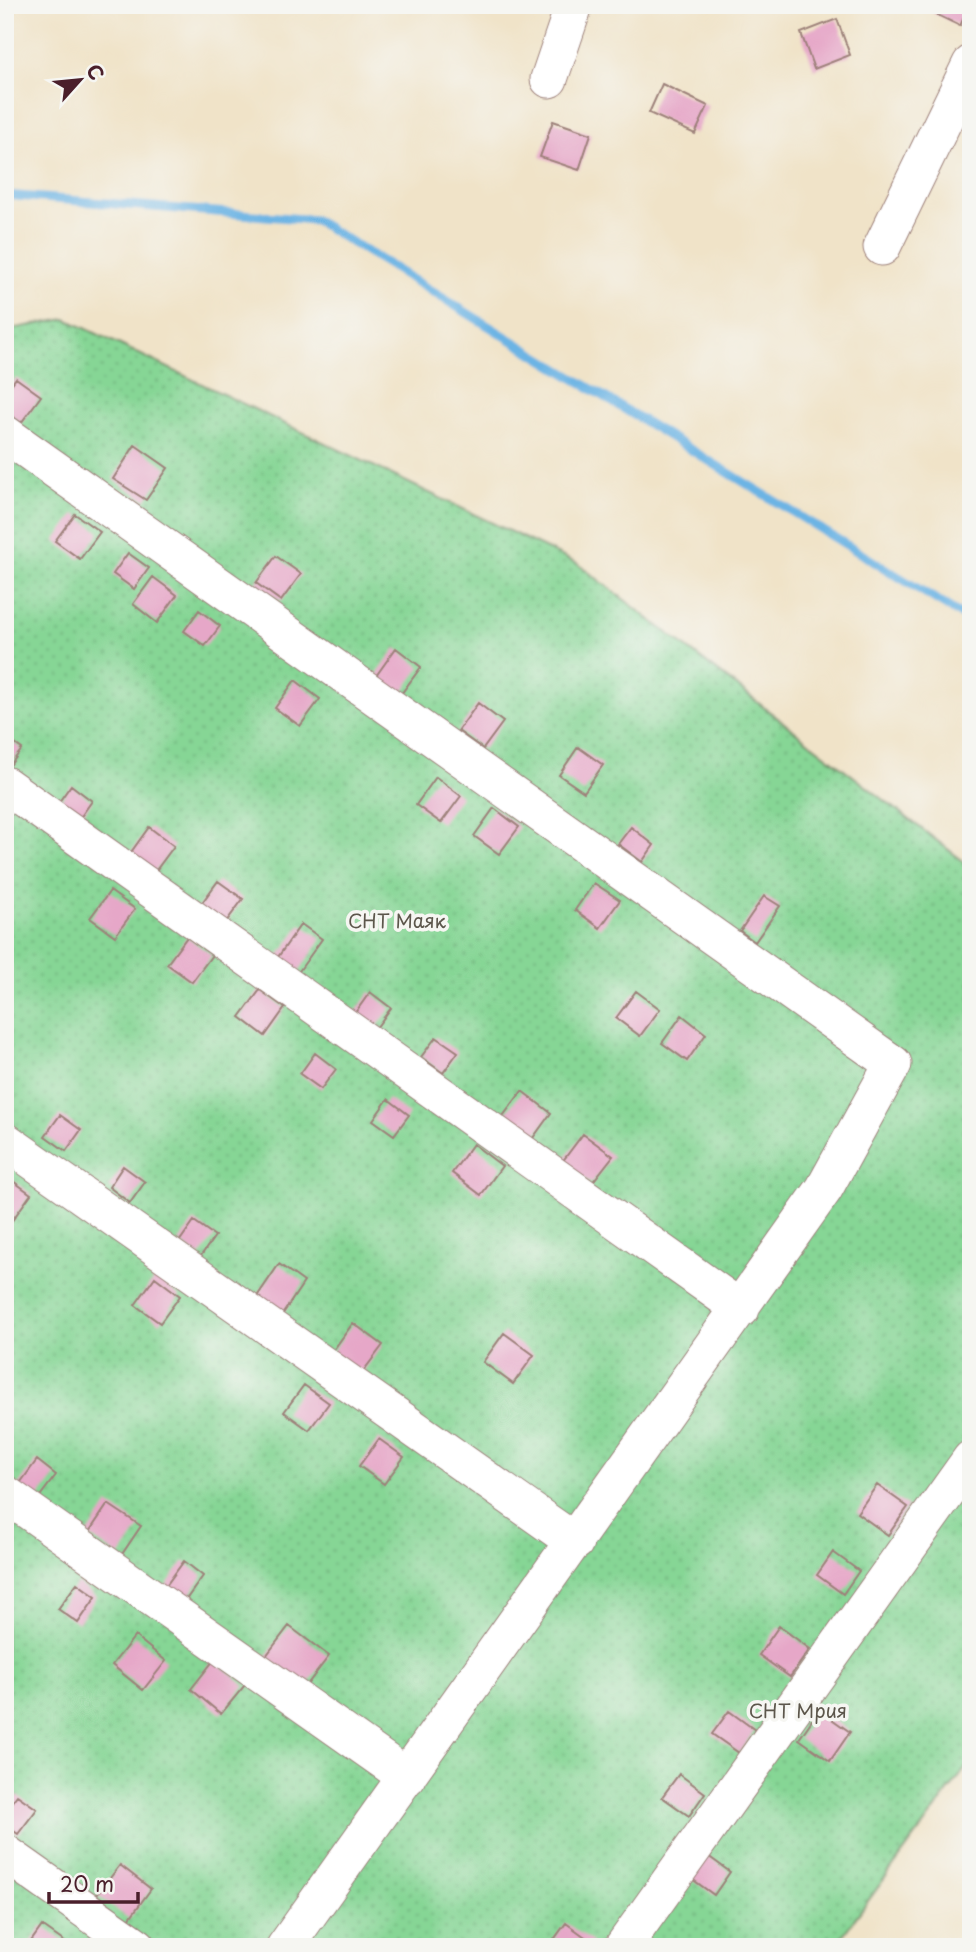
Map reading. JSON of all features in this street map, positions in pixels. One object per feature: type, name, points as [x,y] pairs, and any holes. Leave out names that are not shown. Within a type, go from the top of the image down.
[{"type":"street","points":[[549,79],[574,5]]},
{"type":"street","points":[[882,247],[971,64]]},
{"type":"street","points":[[5,433],[893,1064],[824,1189],[285,1947]]},
{"type":"street","points":[[5,785],[741,1309]]},
{"type":"street","points":[[5,1141],[575,1542]]},
{"type":"street","points":[[623,1947],[971,1459]]},
{"type":"street","points":[[5,1494],[407,1777]]},
{"type":"street","points":[[5,1853],[138,1947]]},
{"type":"green space","name":"СНТ Маяк","points":[[66,319],[578,564],[971,867],[971,1761],[834,1947],[5,1947],[5,330]]},
{"type":"building","points":[[917,5],[970,5],[960,26]]},
{"type":"building","points":[[837,19],[850,55],[814,69],[801,33]]},
{"type":"building","points":[[662,84],[708,106],[695,134],[649,113]]},
{"type":"building","points":[[553,121],[591,134],[579,170],[540,157]]},
{"type":"building","points":[[16,378],[41,396],[21,423],[5,411],[5,393]]},
{"type":"building","points":[[135,445],[168,468],[146,500],[113,479]]},
{"type":"building","points":[[75,514],[100,532],[80,559],[55,541]]},
{"type":"building","points":[[128,553],[149,568],[134,589],[113,574]]},
{"type":"building","points":[[276,556],[301,574],[281,601],[256,583]]},
{"type":"building","points":[[153,577],[177,595],[157,623],[133,604]]},
{"type":"building","points":[[199,610],[220,626],[205,646],[184,631]]},
{"type":"building","points":[[396,648],[421,667],[401,694],[376,676]]},
{"type":"building","points":[[295,680],[320,699],[300,726],[275,708]]},
{"type":"building","points":[[478,703],[503,722],[483,749],[458,731]]},
{"type":"building","points":[[5,737],[22,749],[5,772]]},
{"type":"building","points":[[578,747],[603,765],[584,792],[559,775]]},
{"type":"building","points":[[436,777],[461,796],[441,823],[416,805]]},
{"type":"building","points":[[71,785],[92,801],[77,822],[56,806]]},
{"type":"building","points":[[494,808],[519,827],[499,854],[474,836]]},
{"type":"building","points":[[149,827],[174,846],[154,873],[129,855]]},
{"type":"building","points":[[631,827],[654,845],[642,862],[618,844]]},
{"type":"building","points":[[218,881],[243,899],[223,926],[198,908]]},
{"type":"building","points":[[594,883],[620,900],[600,928],[575,910]]},
{"type":"building","points":[[110,891],[135,909],[115,936],[90,918]]},
{"type":"building","points":[[764,896],[780,906],[755,942],[740,931]]},
{"type":"building","points":[[301,924],[322,939],[297,974],[276,960]]},
{"type":"building","points":[[187,937],[212,955],[192,982],[167,964]]},
{"type":"building","points":[[260,990],[285,1008],[265,1036],[240,1017]]},
{"type":"building","points":[[636,991],[660,1009],[640,1036],[616,1018]]},
{"type":"building","points":[[370,992],[391,1008],[376,1028],[355,1013]]},
{"type":"building","points":[[682,1015],[706,1034],[687,1061],[662,1043]]},
{"type":"building","points":[[436,1037],[458,1052],[443,1073],[421,1057]]},
{"type":"building","points":[[315,1053],[336,1069],[321,1089],[300,1074]]},
{"type":"building","points":[[522,1091],[551,1113],[530,1142],[500,1120]]},
{"type":"building","points":[[388,1099],[409,1115],[394,1135],[373,1120]]},
{"type":"building","points":[[60,1115],[81,1130],[66,1151],[45,1136]]},
{"type":"building","points":[[583,1134],[613,1156],[591,1184],[562,1162]]},
{"type":"building","points":[[473,1144],[502,1166],[481,1195],[452,1173]]},
{"type":"building","points":[[123,1166],[145,1182],[130,1203],[109,1187]]},
{"type":"building","points":[[6,1176],[31,1194],[11,1222],[5,1217]]},
{"type":"building","points":[[194,1221],[215,1236],[200,1257],[179,1242]]},
{"type":"building","points":[[279,1264],[304,1282],[280,1318],[254,1301]]},
{"type":"building","points":[[155,1277],[180,1296],[160,1323],[135,1305]]},
{"type":"building","points":[[353,1323],[383,1345],[361,1374],[332,1352]]},
{"type":"building","points":[[504,1333],[534,1355],[513,1384],[483,1362]]},
{"type":"building","points":[[304,1385],[329,1403],[309,1430],[284,1412]]},
{"type":"building","points":[[379,1439],[404,1457],[384,1484],[359,1466]]},
{"type":"building","points":[[37,1460],[56,1475],[37,1500],[18,1486]]},
{"type":"building","points":[[877,1485],[908,1507],[888,1535],[857,1513]]},
{"type":"building","points":[[108,1504],[141,1526],[120,1557],[87,1535]]},
{"type":"building","points":[[833,1552],[859,1571],[843,1594],[817,1575]]},
{"type":"building","points":[[184,1561],[203,1576],[185,1601],[165,1587]]},
{"type":"building","points":[[77,1583],[96,1597],[78,1623],[58,1609]]},
{"type":"building","points":[[289,1626],[329,1656],[306,1686],[266,1656]]},
{"type":"building","points":[[779,1626],[810,1649],[790,1677],[759,1655]]},
{"type":"building","points":[[135,1636],[166,1661],[143,1690],[112,1665]]},
{"type":"building","points":[[214,1660],[245,1685],[221,1714],[191,1689]]},
{"type":"building","points":[[819,1710],[850,1732],[830,1761],[799,1739]]},
{"type":"building","points":[[729,1711],[755,1730],[739,1753],[712,1734]]},
{"type":"building","points":[[679,1774],[705,1793],[689,1816],[662,1797]]},
{"type":"building","points":[[17,1795],[37,1809],[18,1834],[5,1825],[5,1811]]},
{"type":"building","points":[[704,1853],[730,1872],[714,1895],[688,1876]]},
{"type":"building","points":[[120,1865],[151,1889],[129,1919],[97,1895]]},
{"type":"building","points":[[566,1923],[592,1942],[589,1947],[550,1945]]},
{"type":"building","points":[[42,1926],[66,1943],[64,1947],[27,1947]]},
{"type":"waterway","points":[[5,195],[315,220],[971,621]]},
{"type":"park label","name":"СНТ Мрия","points":[[798,1711]]}]
